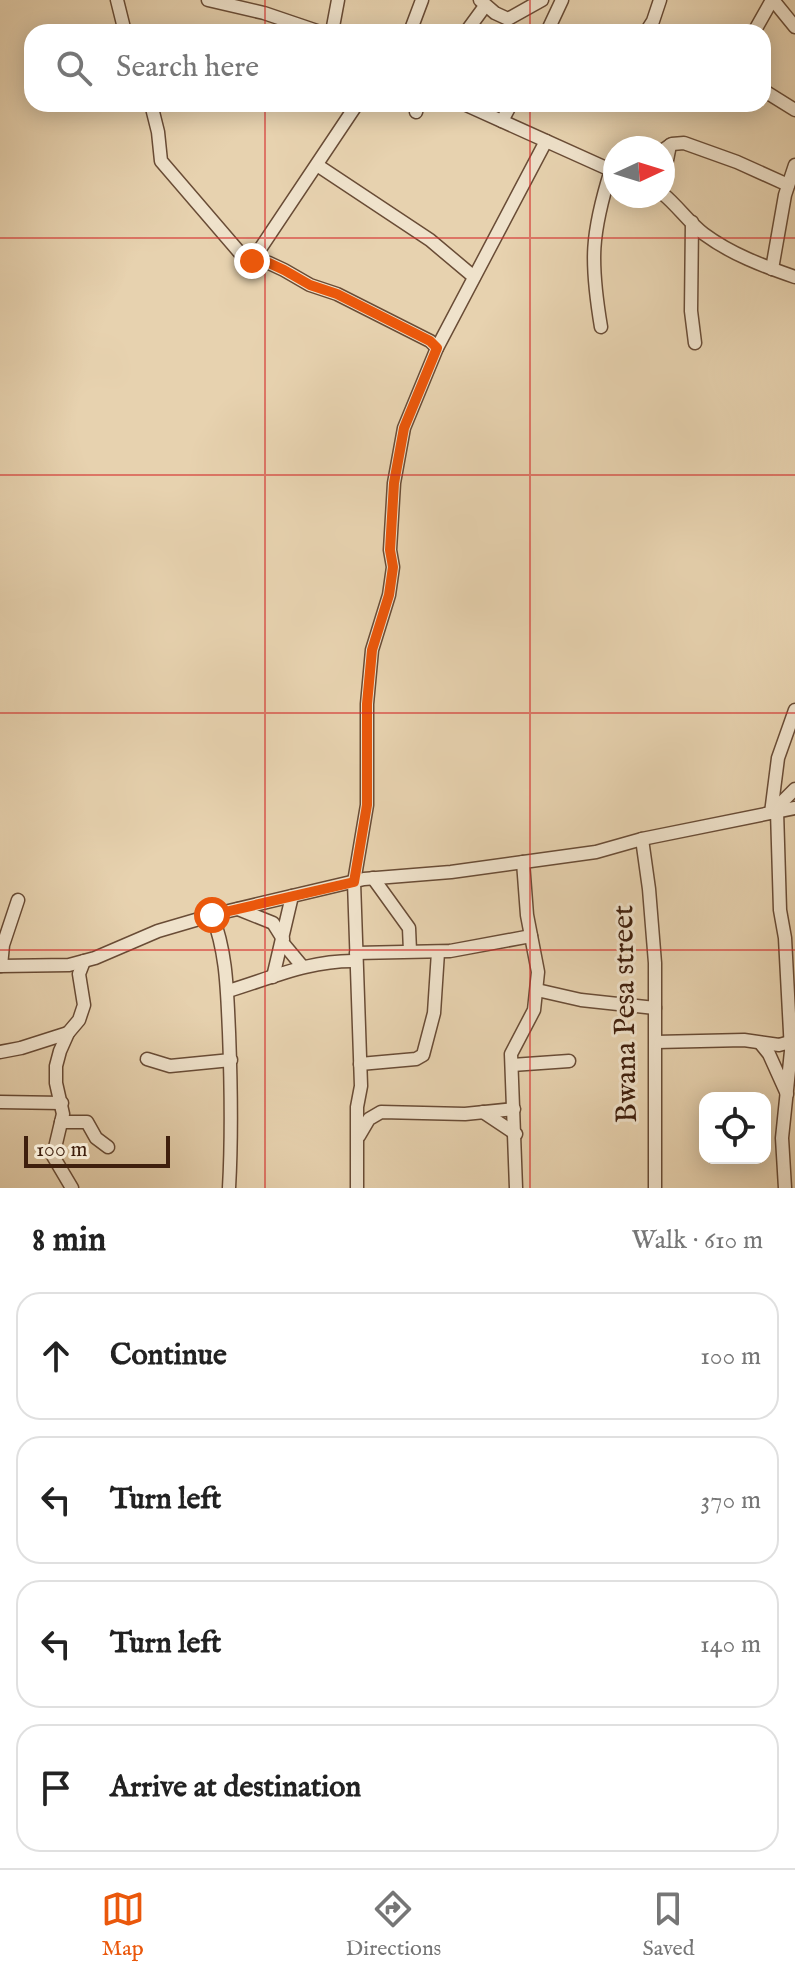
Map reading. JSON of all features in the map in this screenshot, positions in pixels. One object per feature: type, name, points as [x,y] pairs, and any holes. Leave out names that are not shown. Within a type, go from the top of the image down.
[{"type":"street","points":[[117,0],[123,24]]},
{"type":"street","points":[[208,0],[296,24]]},
{"type":"street","points":[[334,24],[338,0]]},
{"type":"street","points":[[413,24],[422,0]]},
{"type":"street","points":[[471,24],[483,3],[508,19],[542,0]]},
{"type":"street","points":[[551,24],[562,0]]},
{"type":"street","points":[[650,24],[660,0]]},
{"type":"street","points":[[759,24],[773,0],[795,27]]},
{"type":"street","points":[[771,95],[795,110]]},
{"type":"street","points":[[153,112],[161,161],[229,243],[252,261],[269,263],[310,285],[344,298],[430,341],[437,348]]},
{"type":"street","points":[[252,261],[352,112]]},
{"type":"street","points":[[482,112],[603,166]]},
{"type":"street","points":[[502,121],[507,112]]},
{"type":"street","points":[[357,1188],[357,1107],[361,1086],[354,882],[367,805],[367,704],[372,650],[389,595],[393,567],[390,550],[394,483],[404,428],[437,348],[546,141]]},
{"type":"street","points":[[675,146],[684,143],[788,185]]},
{"type":"street","points":[[317,165],[430,240],[474,277]]},
{"type":"street","points":[[772,269],[788,185],[795,165]]},
{"type":"street","points":[[601,327],[593,275],[593,247],[595,227],[603,203]]},
{"type":"street","points":[[675,206],[700,232],[725,248],[795,277]]},
{"type":"street","points":[[692,222],[691,311],[695,343]]},
{"type":"street","points":[[785,1188],[790,1042],[775,812],[782,743],[795,716]]},
{"type":"street","points":[[775,812],[795,789]]},
{"type":"street","points":[[18,900],[7,931],[0,966],[52,967],[84,961],[158,931],[212,915],[354,882],[596,852],[642,839],[795,808]]},
{"type":"street","name":"Bwana Pesa street","points":[[642,839],[649,889],[655,1008],[655,1188]]},
{"type":"street","points":[[516,1188],[511,1054],[534,1010],[538,972],[523,862]]},
{"type":"street","points":[[373,878],[409,928],[410,951]]},
{"type":"street","points":[[273,977],[292,896]]},
{"type":"street","points":[[780,905],[795,901]]},
{"type":"street","points":[[237,909],[273,923],[302,966]]},
{"type":"street","points":[[212,915],[225,961],[228,991],[231,1060],[229,1188]]},
{"type":"street","points":[[228,991],[302,966],[410,951],[438,952],[531,936]]},
{"type":"street","points":[[786,950],[795,939]]},
{"type":"street","points":[[360,1064],[416,1059],[423,1055],[434,1013],[438,952]]},
{"type":"street","points":[[72,1188],[53,1156],[62,1103],[56,1083],[56,1066],[68,1033],[79,1020],[84,1005],[79,974],[84,961]]},
{"type":"street","points":[[52,967],[79,986]]},
{"type":"street","points":[[537,990],[581,1000],[655,1008]]},
{"type":"street","points":[[1,1048],[68,1033]]},
{"type":"street","points":[[656,1042],[744,1040],[779,1045],[790,1042]]},
{"type":"street","points":[[761,1044],[769,1054],[787,1094]]},
{"type":"street","points":[[147,1059],[170,1066],[231,1060]]},
{"type":"street","points":[[512,1065],[569,1061]]},
{"type":"street","points":[[0,1102],[62,1103]]},
{"type":"street","points":[[359,1136],[369,1119],[381,1112],[434,1115],[514,1109]]},
{"type":"street","points":[[483,1112],[516,1134]]},
{"type":"street","points":[[61,1122],[87,1122],[96,1138],[108,1147]]},
{"type":"route","points":[[212,915],[354,882],[367,805],[367,704],[372,650],[389,595],[393,567],[390,550],[394,483],[404,428],[437,348],[430,341],[337,294],[310,285],[269,263],[252,261]]}]
